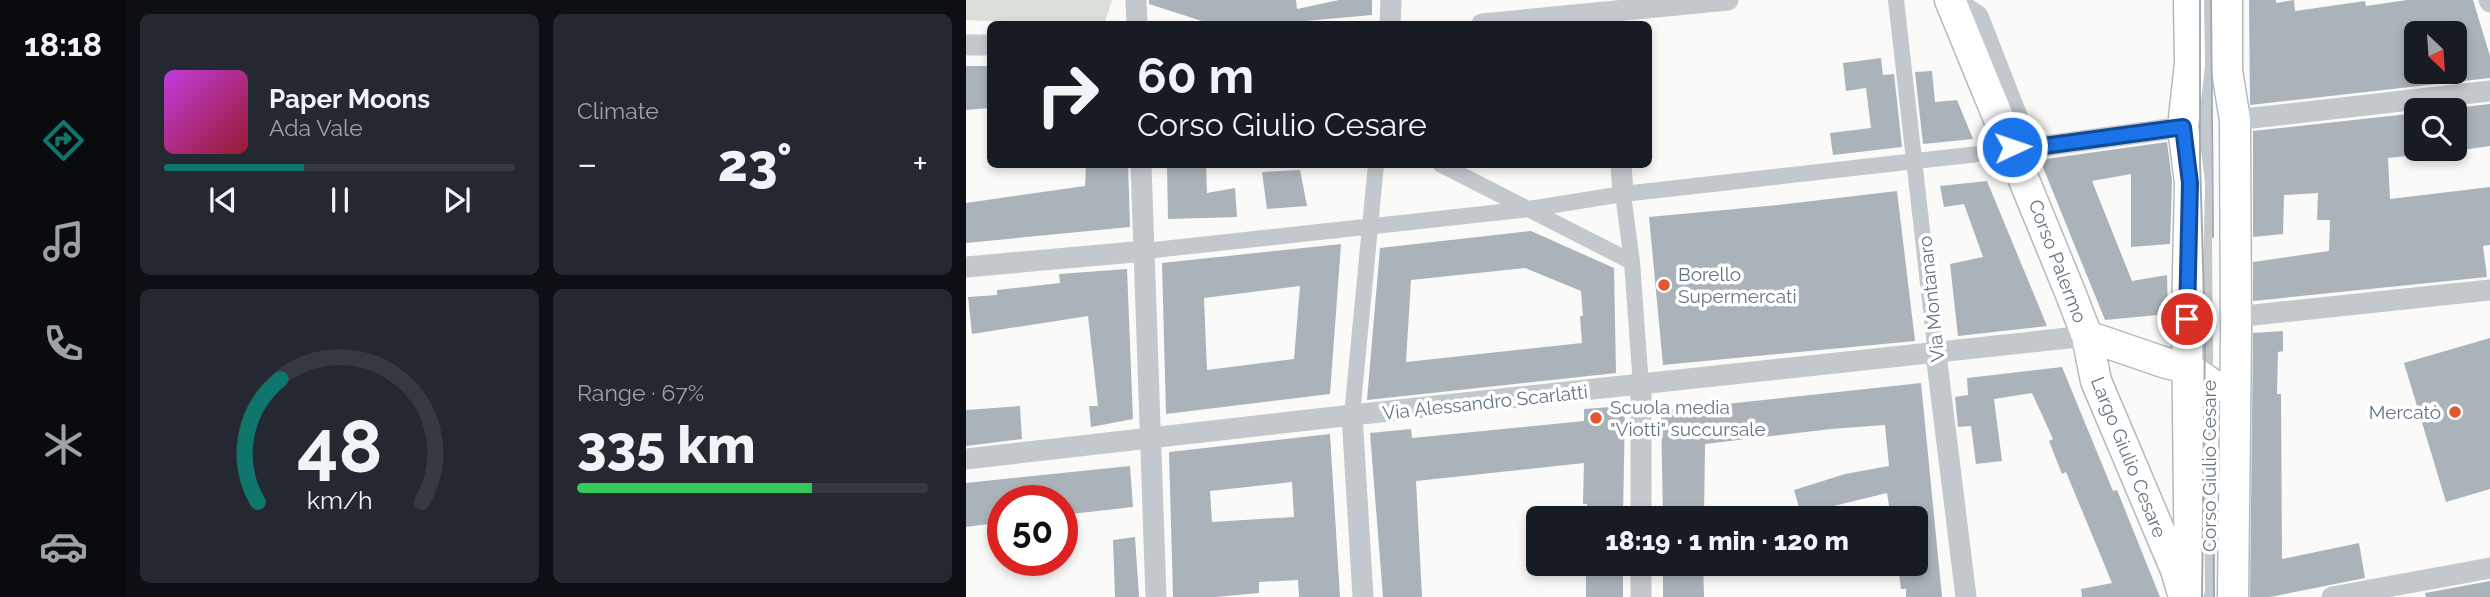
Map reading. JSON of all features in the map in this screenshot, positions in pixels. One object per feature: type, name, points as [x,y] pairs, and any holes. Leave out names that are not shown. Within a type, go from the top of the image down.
[{"type":"main road","name":"Corso Palermo","points":[[1952,0],[2087,336]]},
{"type":"main road","name":"Corso Giulio Cesare","points":[[2189,0],[2190,64],[2183,127],[2210,380]]},
{"type":"main road","points":[[2227,0],[2227,71],[2235,120],[2235,317]]},
{"type":"main road","name":"Largo Giulio Cesare","points":[[2191,596],[2210,380],[2235,317]]},
{"type":"main road","name":"Largo Giulio Cesare","points":[[2087,336],[2210,380]]},
{"type":"main road","name":"Largo Giulio Cesare","points":[[2087,336],[2096,381],[2191,596]]},
{"type":"main road","name":"Largo Giulio Cesare","points":[[2210,380],[2233,597]]},
{"type":"street","points":[[1136,0],[1138,21]]},
{"type":"street","points":[[1390,21],[1391,0]]},
{"type":"street","points":[[1513,21],[1728,0]]},
{"type":"street","name":"Via Montanaro","points":[[1896,0],[1966,597]]},
{"type":"street","points":[[966,45],[987,45]]},
{"type":"street","points":[[2235,120],[2490,92]]},
{"type":"street","points":[[966,267],[1144,251],[1529,209],[1623,194],[2183,127]]},
{"type":"street","points":[[1140,168],[1156,597]]},
{"type":"street","points":[[1363,597],[1352,415],[1376,168]]},
{"type":"street","points":[[1448,168],[1632,262]]},
{"type":"street","points":[[1621,168],[1632,262],[1641,386],[1641,506]]},
{"type":"street","points":[[2235,317],[2490,290]]},
{"type":"street","name":"Via Alessandro Scarlatti","points":[[966,459],[2087,336]]},
{"type":"street","points":[[2332,597],[2490,568]]},
{"type":"street","points":[[1641,576],[1642,597]]},
{"type":"lane","name":"Corso Giulio Cesare","points":[[2205,0],[2210,380]]},
{"type":"shaded area","points":[[966,0],[1112,0],[1105,21],[966,20]]},
{"type":"building","points":[[1149,0],[1296,0],[1297,9],[1339,0],[1372,0],[1372,15],[1305,21],[1202,21],[1149,4]]},
{"type":"building","points":[[2249,0],[2276,0],[2276,3],[2294,0],[2295,11],[2365,1],[2366,6],[2407,0],[2473,0],[2490,56],[2490,78],[2468,80],[2468,21],[2404,21],[2404,84],[2437,84],[2250,105]]},
{"type":"building","points":[[1881,58],[1883,75],[1894,74],[1902,147],[1833,155],[1830,133],[1871,128],[1866,88],[1846,91],[1843,63]]},
{"type":"building","points":[[966,66],[987,66],[987,108],[966,110]]},
{"type":"building","points":[[1932,71],[1935,102],[1957,100],[1973,139],[1923,144],[1915,72]]},
{"type":"building","points":[[2490,104],[2490,146],[2467,149],[2467,107]]},
{"type":"building","points":[[2404,114],[2404,156],[2388,158],[2390,199],[2490,187],[2490,245],[2483,246],[2487,277],[2253,301],[2253,262],[2329,251],[2330,220],[2317,220],[2318,193],[2284,195],[2283,234],[2253,237],[2253,131]]},
{"type":"building","points":[[2167,142],[2172,181],[2170,244],[2131,247],[2131,174],[2092,181],[2132,281],[2167,275],[2168,314],[2105,320],[2042,165],[2046,159]]},
{"type":"building","points":[[1086,168],[1128,168],[1130,227],[966,243],[966,203],[1085,186]]},
{"type":"building","points":[[1167,168],[1206,168],[1207,193],[1235,188],[1237,217],[1168,219]]},
{"type":"building","points":[[1300,170],[1307,206],[1267,209],[1262,172]]},
{"type":"building","points":[[1987,181],[2047,326],[1958,336],[1950,264],[1983,257],[1964,204],[1944,207],[1940,186]]},
{"type":"building","points":[[1897,191],[1915,341],[1663,365],[1649,217]]},
{"type":"building","points":[[1531,231],[1614,268],[1616,373],[1367,400],[1380,248]],"holes":[[[1525,268],[1581,291],[1582,343],[1406,362],[1411,280]]]},
{"type":"building","points":[[1341,244],[1330,394],[1166,414],[1162,263]],"holes":[[[1300,286],[1294,359],[1207,370],[1204,298]]]},
{"type":"building","points":[[1127,269],[1133,419],[1091,427],[1089,406],[1098,406],[1088,316],[972,334],[968,297],[997,295],[997,290],[1060,283],[1059,274]]},
{"type":"building","points":[[2283,331],[2283,351],[2278,352],[2277,394],[2281,394],[2282,559],[2359,543],[2365,578],[2270,597],[2250,597],[2253,333]]},
{"type":"building","name":"Mercatò","points":[[2490,338],[2490,489],[2446,502],[2404,363]]},
{"type":"building","points":[[2062,367],[2113,491],[2117,490],[2160,597],[2082,597],[2081,589],[2112,583],[2066,472],[2062,474],[2049,441],[2053,439],[2032,393],[1994,399],[2002,461],[1976,464],[1971,426],[1958,427],[1955,397],[1968,395],[1967,378]]},
{"type":"building","points":[[1921,383],[1942,597],[1906,597],[1906,589],[1901,589],[1899,576],[1928,576],[1928,506],[1889,506],[1887,493],[1834,506],[1799,506],[1794,490],[1845,474],[1889,466],[1885,425],[1705,444],[1704,506],[1663,506],[1661,411]]},
{"type":"building","points":[[1020,406],[1022,439],[966,446],[966,410]]},
{"type":"building","points":[[1625,406],[1623,506],[1583,504],[1584,463],[1416,481],[1422,597],[1383,597],[1370,433],[1411,429],[1412,438],[1584,421],[1584,409]]},
{"type":"building","points":[[1330,434],[1340,597],[1299,597],[1298,580],[1259,582],[1259,593],[1173,597],[1169,452]],"holes":[[[1292,482],[1294,517],[1212,522],[1210,491]]]},
{"type":"building","points":[[1130,466],[1133,507],[1078,513],[1078,485],[987,485],[987,524],[966,527],[966,483]]},
{"type":"building","points":[[1135,537],[1139,597],[1115,597],[1113,540]]},
{"type":"building","points":[[1586,576],[1623,576],[1623,597],[1586,597]]},
{"type":"building","points":[[1663,576],[1703,576],[1704,597],[1663,597]]},
{"type":"building","points":[[2490,581],[2490,597],[2426,597],[2425,593]]},
{"type":"tram line","points":[[2200,0],[2200,160],[2205,334],[2202,597]]},
{"type":"tram line","points":[[2211,0],[2213,237]]},
{"type":"tram line","points":[[2213,384],[2214,597]]},
{"type":"place","name":"Borello Supermercati","points":[[1664,285]]},
{"type":"place","name":"Mercatò","points":[[2455,412]]},
{"type":"place","name":"Scuola media \"Viotti\" succursale","points":[[1596,418]]},
{"type":"route","points":[[2012,147],[2014,150],[2183,127],[2190,183],[2187,319]]}]
